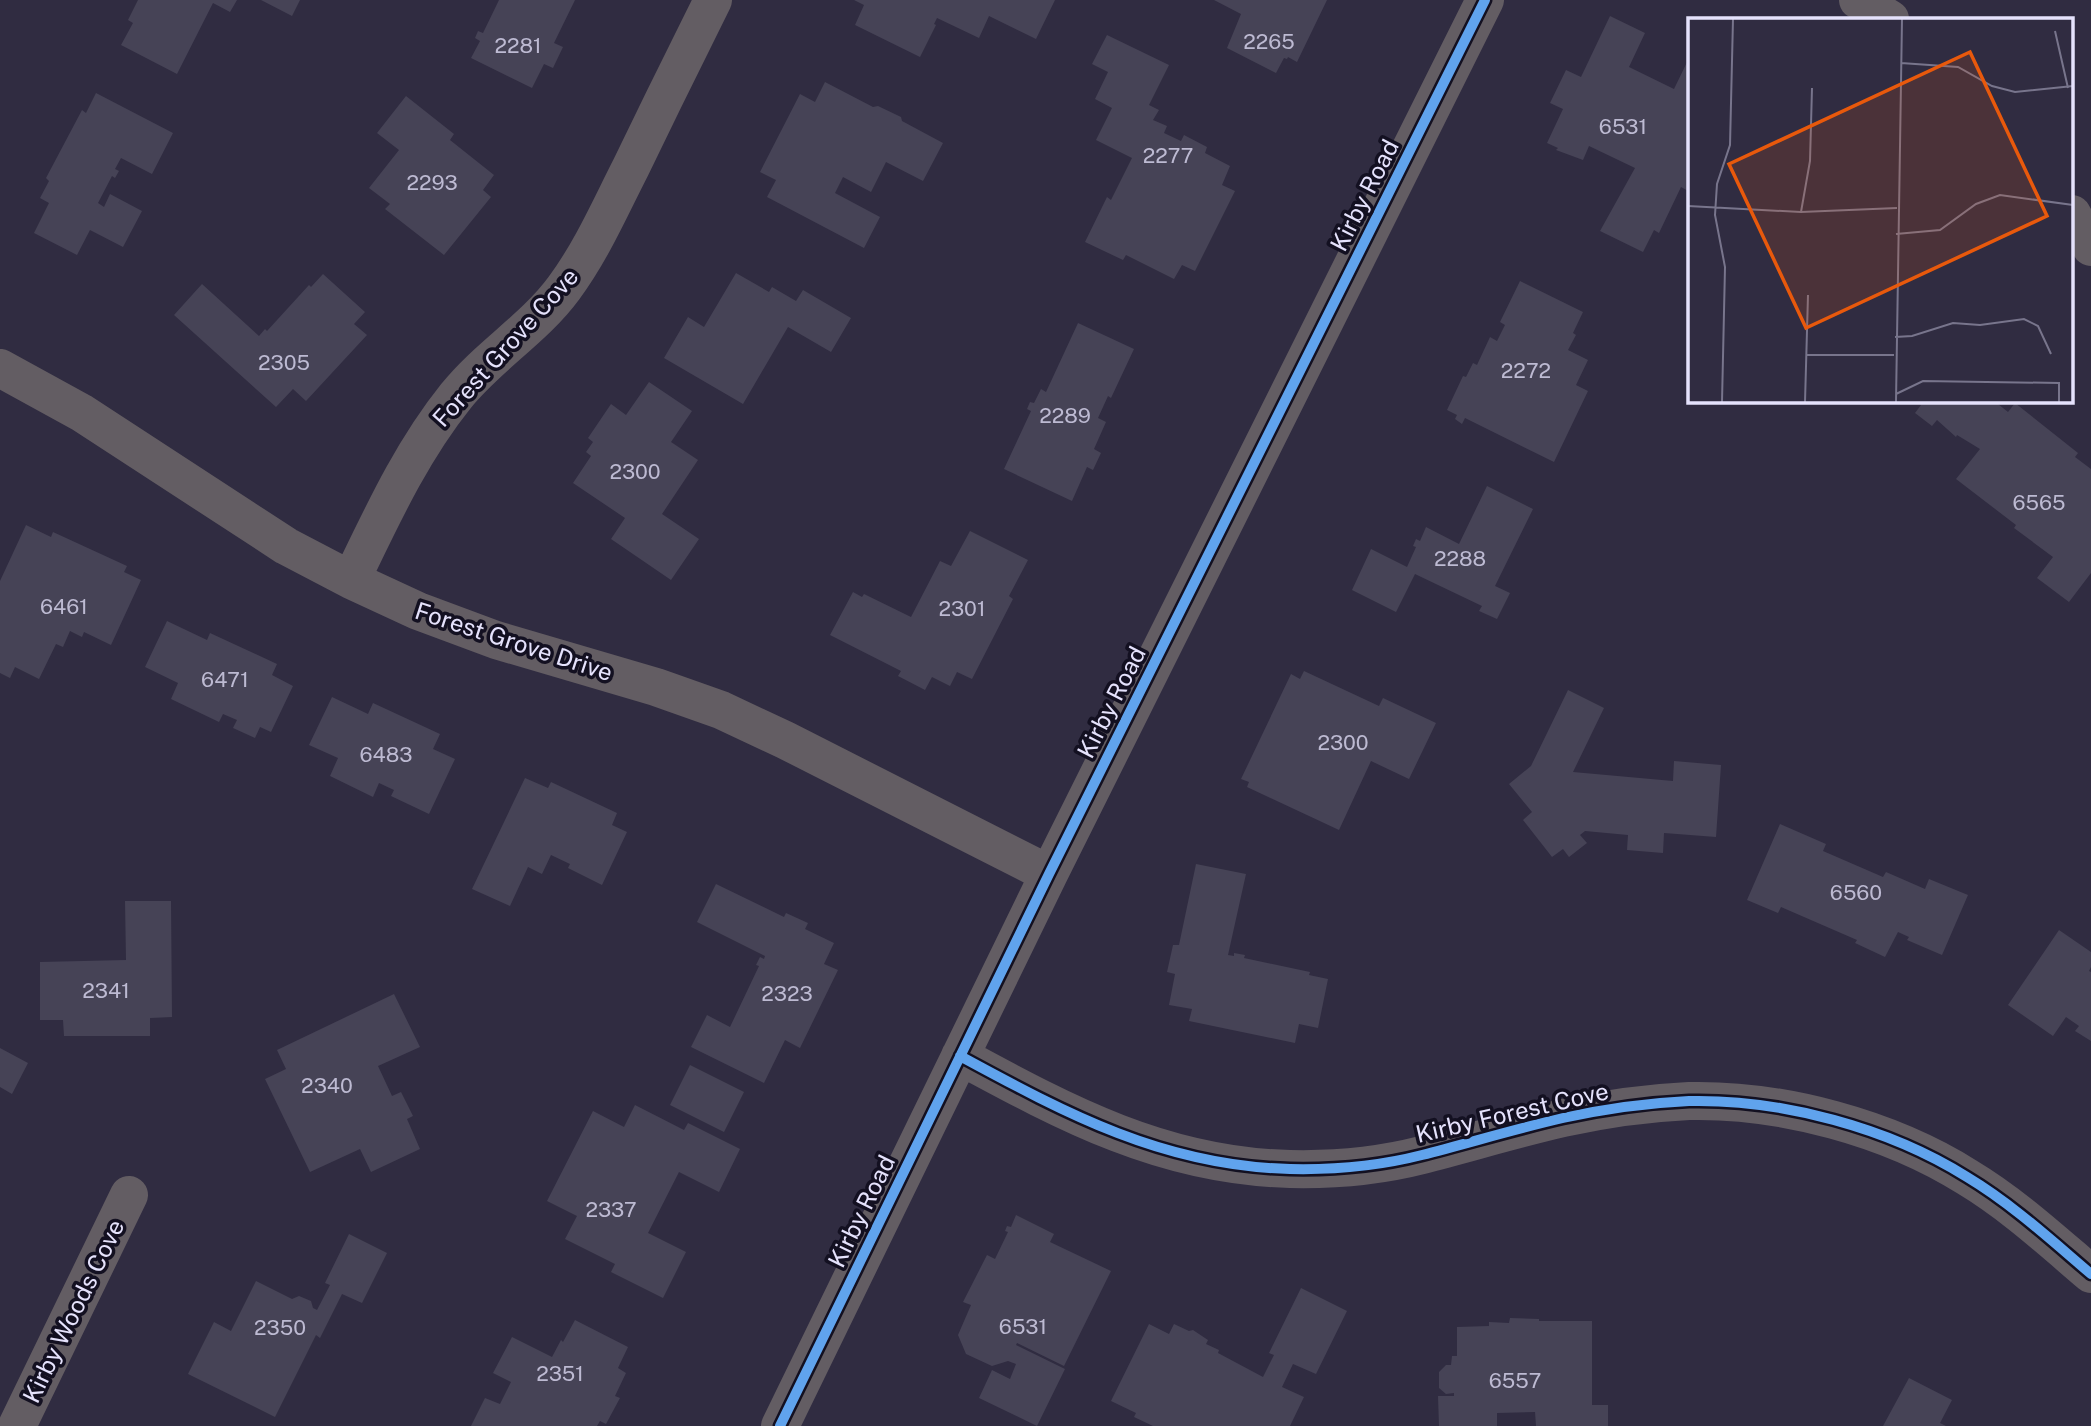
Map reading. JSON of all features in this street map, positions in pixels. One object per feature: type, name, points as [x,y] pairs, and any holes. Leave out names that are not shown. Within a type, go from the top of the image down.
[{"type":"street","name":"Forest Grove Cove","points":[[351,580],[424,438],[457,394],[563,290],[590,250],[713,0]]},
{"type":"street","name":"Kirby Road","points":[[780,1426],[1049,874],[1485,0]]},
{"type":"street","points":[[1858,0],[1888,18]]},
{"type":"street","points":[[2074,217],[2091,247]]},
{"type":"street","name":"Forest Grove Drive","points":[[0,368],[82,413],[286,546],[351,580],[418,611],[496,640],[656,687],[721,710],[1049,874]]},
{"type":"street","name":"Kirby Forest Cove","points":[[960,1056],[1101,1128],[1156,1148],[1220,1162],[1287,1169],[1352,1168],[1420,1156],[1540,1124],[1631,1106],[1691,1101],[1762,1106],[1833,1120],[1890,1138],[1928,1155],[1968,1177],[2021,1215],[2091,1274]]},
{"type":"street","name":"Kirby Woods Cove","points":[[17,1426],[129,1195]]},
{"type":"building","points":[[138,0],[237,0],[230,12],[213,3],[177,74],[121,45],[133,23],[128,20]]},
{"type":"building","points":[[261,0],[300,0],[292,16]]},
{"type":"building","points":[[499,0],[575,0],[554,43],[563,47],[553,68],[544,64],[532,88],[471,58],[480,41],[475,38],[478,31],[483,33]]},
{"type":"building","points":[[854,0],[1055,0],[1036,39],[989,16],[979,38],[937,18],[920,57],[855,25],[864,5]]},
{"type":"building","points":[[1214,0],[1327,0],[1297,62],[1288,57],[1284,58],[1276,73],[1227,48],[1241,14]]},
{"type":"building","points":[[1610,16],[1645,33],[1629,67],[1674,89],[1688,60],[1688,191],[1681,187],[1659,233],[1654,230],[1643,252],[1600,231],[1635,168],[1589,146],[1583,160],[1556,150],[1558,148],[1547,143],[1563,109],[1550,103],[1566,70],[1581,77]]},
{"type":"building","points":[[1107,35],[1169,65],[1149,105],[1159,110],[1153,120],[1167,126],[1164,133],[1181,141],[1184,135],[1207,147],[1205,153],[1230,166],[1222,185],[1235,191],[1195,271],[1182,265],[1174,279],[1126,255],[1123,260],[1085,242],[1107,197],[1111,200],[1132,158],[1096,140],[1112,108],[1095,99],[1108,72],[1092,64]]},
{"type":"building","points":[[825,82],[873,107],[878,106],[901,117],[902,121],[943,143],[923,181],[886,162],[871,192],[843,177],[835,193],[880,217],[864,248],[767,197],[776,180],[760,172],[800,94],[815,102]]},
{"type":"building","points":[[96,93],[173,133],[152,174],[121,158],[115,169],[119,171],[115,178],[112,176],[98,203],[104,207],[110,194],[142,211],[123,247],[90,230],[77,255],[34,233],[49,203],[40,198],[49,181],[46,178],[82,110],[86,113]]},
{"type":"building","points":[[406,96],[454,134],[450,140],[494,175],[483,190],[491,197],[444,255],[385,209],[390,204],[369,188],[399,150],[377,133]]},
{"type":"building","points":[[736,273],[769,292],[772,287],[796,301],[803,290],[851,318],[831,352],[788,327],[743,404],[664,358],[688,317],[704,327]]},
{"type":"building","points":[[323,274],[365,312],[354,324],[367,335],[306,401],[293,389],[276,407],[174,315],[202,284],[259,336]]},
{"type":"building","points":[[1520,281],[1583,312],[1568,350],[1588,360],[1576,385],[1588,391],[1554,462],[1465,418],[1462,424],[1455,419],[1457,415],[1447,410],[1463,376],[1466,377],[1473,363],[1477,365],[1490,337],[1497,341],[1505,325],[1500,322]]},
{"type":"building","points":[[1078,323],[1134,349],[1111,398],[1108,396],[1098,418],[1106,422],[1094,449],[1101,453],[1093,470],[1087,467],[1072,501],[1004,469],[1031,411],[1027,409],[1030,402],[1034,403],[1041,389],[1046,392]]},
{"type":"building","points":[[649,382],[692,411],[671,442],[698,460],[662,514],[699,539],[671,580],[611,539],[625,518],[573,483],[591,456],[586,452],[593,442],[588,438],[611,404],[626,415]]},
{"type":"building","points":[[1916,402],[1999,402],[1998,404],[2008,412],[2015,403],[2078,453],[2075,457],[2091,469],[2091,573],[2069,602],[2037,578],[2053,557],[1956,479],[1980,449],[1957,435],[1956,437],[1937,420],[1932,426],[1915,413],[1921,405]]},
{"type":"building","points":[[1487,486],[1533,509],[1495,586],[1510,593],[1497,619],[1479,611],[1482,606],[1415,574],[1396,612],[1352,590],[1371,549],[1407,567],[1416,547],[1413,546],[1416,539],[1420,541],[1426,527],[1459,544]]},
{"type":"building","points":[[26,525],[51,537],[53,532],[127,566],[124,572],[141,580],[111,645],[84,632],[82,637],[70,631],[63,647],[56,644],[39,679],[15,667],[10,678],[0,673],[0,581]]},
{"type":"building","points":[[970,531],[1028,560],[1009,596],[1013,599],[972,679],[957,672],[950,686],[932,677],[925,690],[898,676],[901,671],[830,635],[853,592],[862,597],[864,594],[911,617],[940,561],[951,566]]},
{"type":"building","points":[[167,621],[207,640],[210,633],[277,664],[272,675],[293,686],[271,732],[260,727],[255,738],[233,728],[237,720],[223,714],[219,722],[171,699],[178,683],[145,667]]},
{"type":"building","points":[[1304,671],[1379,706],[1383,698],[1436,723],[1409,779],[1371,761],[1339,830],[1247,787],[1249,782],[1241,779],[1291,674],[1300,679]]},
{"type":"building","points":[[1568,690],[1604,708],[1573,772],[1673,781],[1674,761],[1721,765],[1716,837],[1664,833],[1663,853],[1627,850],[1628,835],[1585,831],[1580,835],[1587,843],[1569,857],[1563,849],[1552,857],[1523,820],[1532,812],[1509,784],[1531,766]]},
{"type":"building","points":[[332,697],[368,714],[373,703],[440,734],[433,749],[455,759],[429,814],[391,796],[394,790],[379,783],[373,797],[330,776],[338,758],[309,745]]},
{"type":"building","points":[[525,778],[548,788],[551,782],[617,813],[612,825],[627,832],[602,885],[568,868],[570,864],[551,855],[542,874],[528,867],[510,906],[472,889]]},
{"type":"building","points":[[1780,824],[1826,844],[1823,851],[1883,877],[1886,872],[1925,889],[1929,879],[1968,895],[1942,955],[1907,940],[1909,937],[1898,932],[1885,957],[1855,943],[1857,940],[1781,907],[1778,913],[1747,900]]},
{"type":"building","points":[[1196,864],[1246,874],[1228,955],[1245,955],[1244,958],[1310,972],[1309,975],[1328,979],[1318,1028],[1299,1024],[1295,1043],[1189,1021],[1192,1009],[1169,1005],[1175,974],[1167,972],[1173,945],[1179,945]]},
{"type":"building","points":[[716,884],[784,917],[786,913],[808,923],[805,929],[834,943],[824,964],[838,970],[800,1048],[785,1040],[764,1083],[691,1047],[707,1015],[730,1027],[759,966],[756,965],[760,957],[764,959],[765,956],[697,922]]},
{"type":"building","points":[[125,901],[171,901],[172,1017],[150,1018],[150,1036],[64,1036],[63,1020],[40,1020],[40,962],[126,960]]},
{"type":"building","points":[[2059,930],[2091,952],[2091,1041],[2075,1031],[2079,1026],[2066,1017],[2053,1036],[2008,1005]]},
{"type":"building","points":[[394,994],[420,1047],[378,1066],[392,1096],[401,1092],[413,1116],[407,1119],[420,1149],[371,1172],[360,1149],[310,1172],[265,1079],[286,1069],[277,1050]]},
{"type":"building","points":[[0,1048],[28,1063],[12,1094],[0,1087]]},
{"type":"building","points":[[690,1065],[744,1092],[724,1132],[670,1105]]},
{"type":"building","points":[[635,1105],[684,1130],[688,1123],[740,1149],[719,1192],[679,1172],[648,1233],[686,1252],[663,1298],[611,1272],[615,1264],[565,1239],[577,1216],[547,1201],[593,1111],[624,1127]]},
{"type":"building","points":[[1016,1215],[1054,1234],[1050,1242],[1111,1271],[1064,1366],[1017,1343],[1016,1345],[1065,1369],[1037,1426],[979,1398],[992,1370],[1010,1379],[1016,1364],[1008,1361],[992,1366],[966,1354],[958,1335],[971,1305],[963,1302],[987,1255],[995,1259],[1008,1232],[1005,1231],[1007,1226],[1011,1227]]},
{"type":"building","points":[[349,1234],[387,1253],[362,1303],[342,1294],[320,1338],[316,1335],[275,1417],[188,1374],[214,1322],[231,1331],[256,1281],[292,1299],[299,1296],[311,1301],[313,1308],[317,1310],[330,1285],[325,1283]]},
{"type":"building","points":[[1301,1288],[1347,1311],[1316,1374],[1293,1364],[1282,1387],[1304,1397],[1290,1426],[1153,1426],[1134,1417],[1136,1413],[1111,1401],[1149,1324],[1169,1334],[1174,1324],[1189,1331],[1193,1330],[1208,1340],[1206,1344],[1219,1350],[1218,1353],[1263,1377],[1274,1355],[1269,1353]]},
{"type":"building","points":[[1510,1318],[1592,1321],[1592,1405],[1608,1405],[1608,1426],[1536,1426],[1535,1412],[1497,1413],[1497,1426],[1439,1426],[1438,1396],[1454,1396],[1454,1393],[1446,1394],[1439,1388],[1439,1372],[1446,1365],[1451,1365],[1452,1356],[1457,1356],[1457,1327],[1489,1326],[1489,1322],[1509,1323]]},
{"type":"building","points":[[575,1320],[628,1347],[618,1368],[626,1373],[615,1396],[620,1398],[606,1424],[600,1421],[597,1426],[471,1426],[485,1398],[500,1404],[511,1382],[493,1373],[512,1337],[552,1357]]},
{"type":"building","points":[[1909,1378],[1952,1400],[1940,1423],[1946,1426],[1883,1426]]},
{"type":"cycle path","points":[[780,1426],[1049,874],[1485,0]]},
{"type":"cycle path","points":[[960,1056],[1039,1098],[1118,1133],[1158,1147],[1244,1166],[1290,1169],[1373,1165],[1563,1118],[1641,1105],[1689,1101],[1724,1102],[1797,1111],[1834,1120],[1904,1144],[1967,1177],[2031,1223],[2091,1274]]}]
